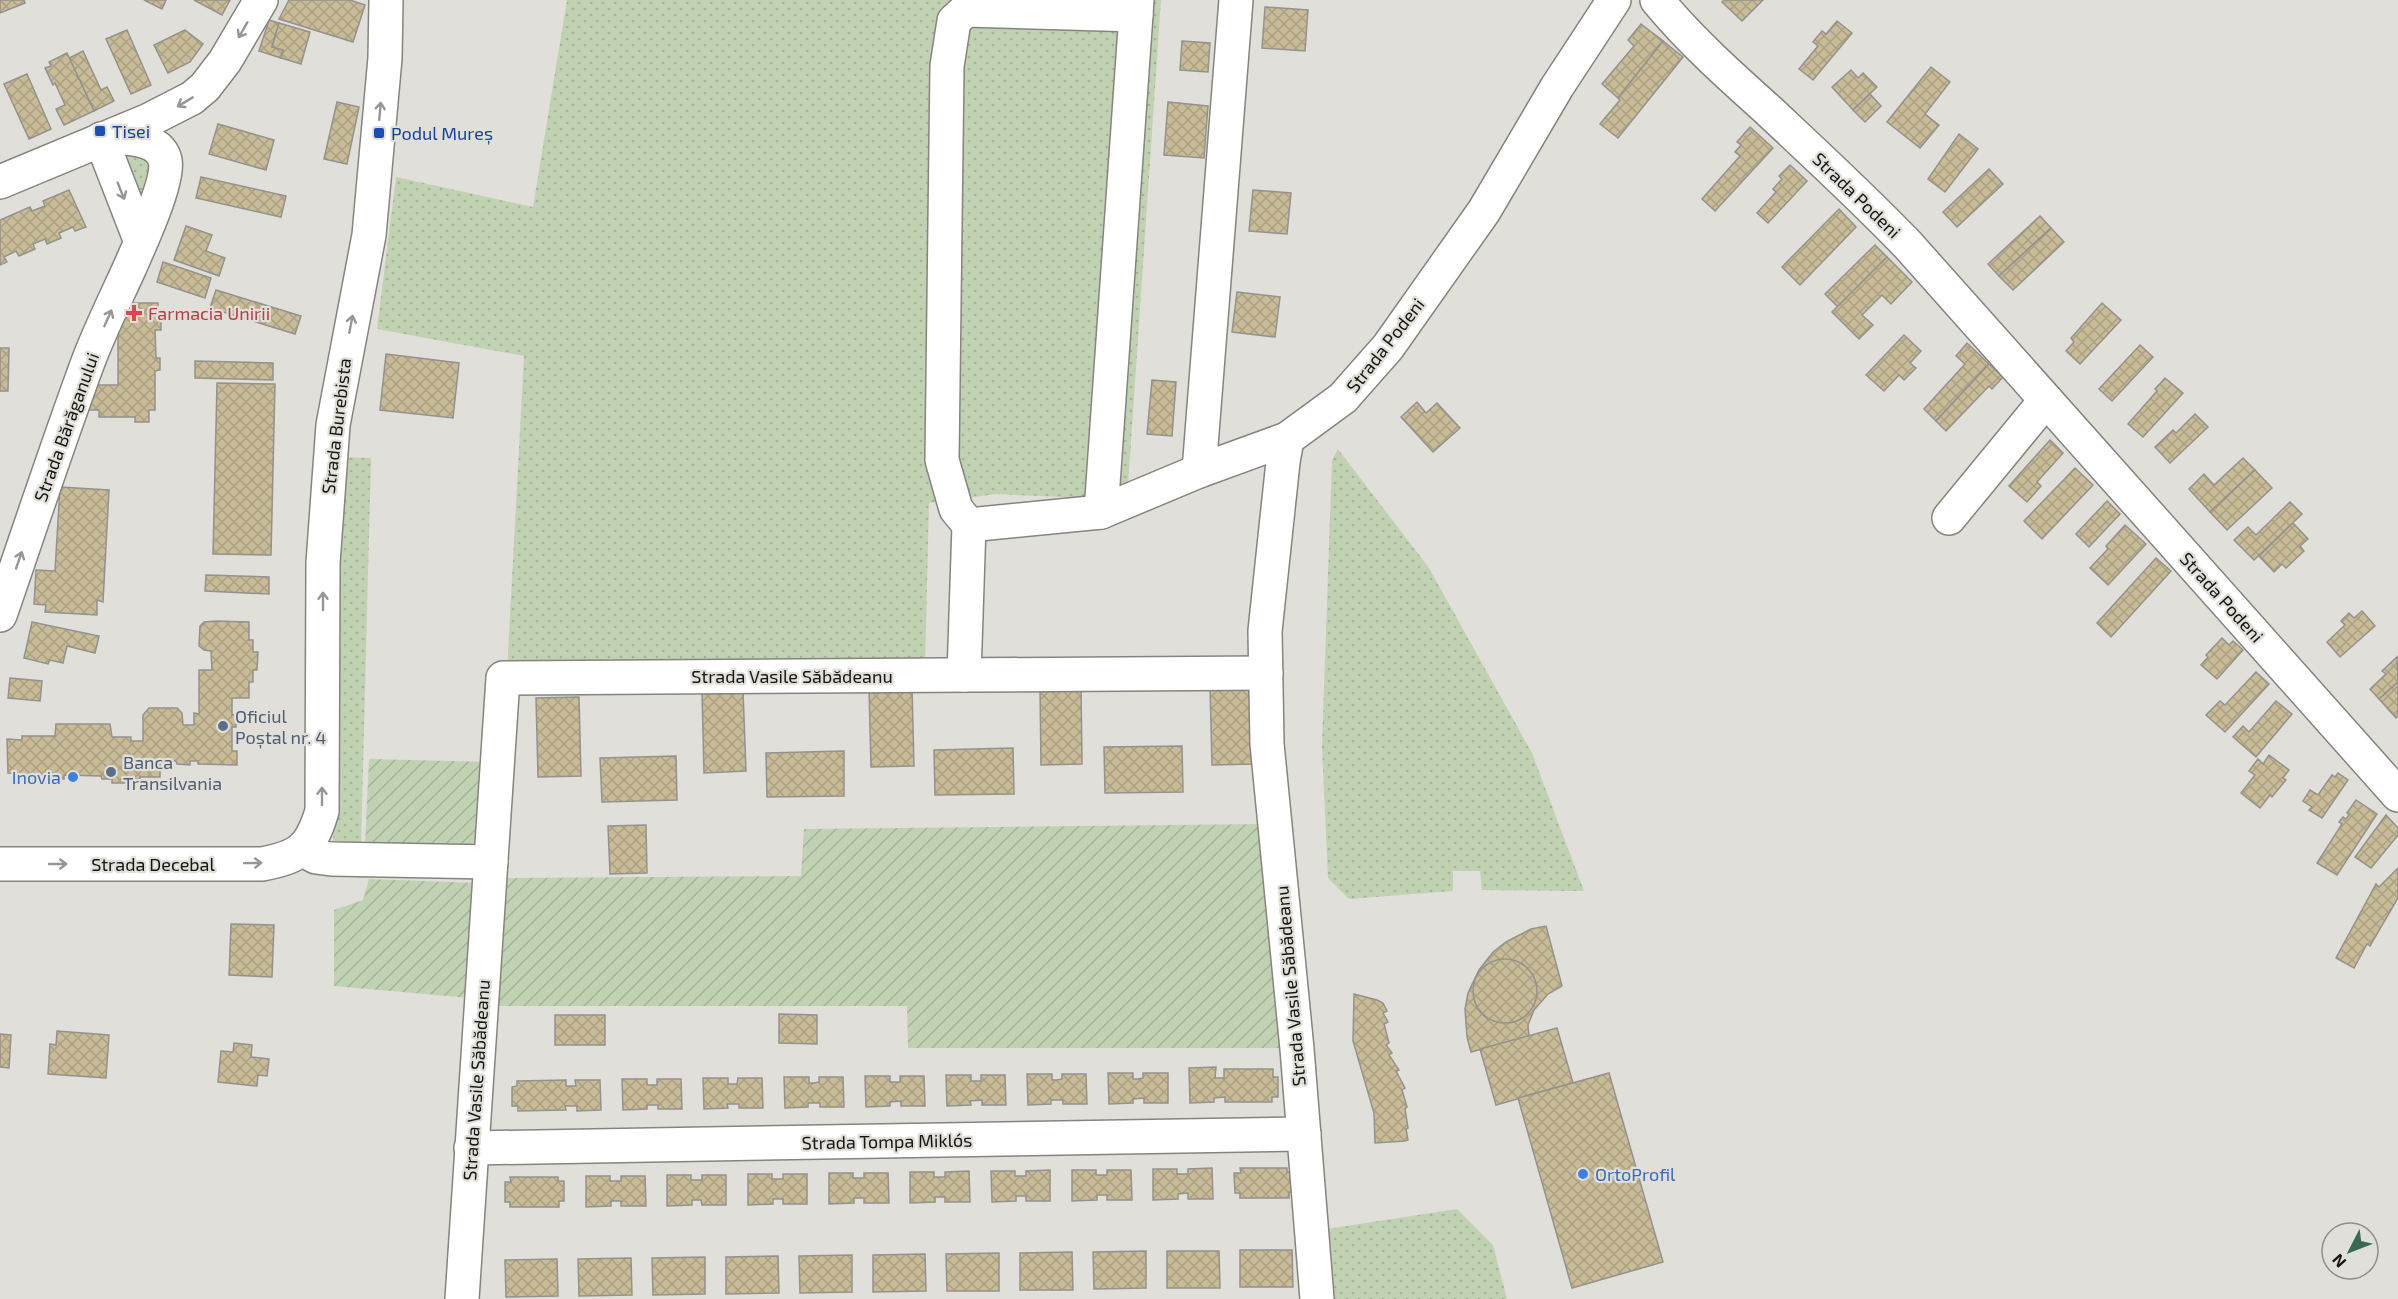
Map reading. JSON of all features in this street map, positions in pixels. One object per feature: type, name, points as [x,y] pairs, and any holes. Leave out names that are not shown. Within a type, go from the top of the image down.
[{"type":"street","points":[[0,182],[176,107],[205,87],[225,61],[261,0]]},
{"type":"street","name":"Strada Burebista","points":[[302,849],[318,825],[322,811],[323,563],[333,425],[369,235],[385,58],[386,0]]},
{"type":"street","points":[[1199,471],[1236,0]]},
{"type":"street","name":"Strada Podeni","points":[[969,525],[1101,512],[1199,471],[1287,439],[1343,398],[1388,347],[1484,211],[1557,87],[1614,0]]},
{"type":"street","name":"Strada Podeni","points":[[1657,0],[1674,21],[1720,67],[1860,195],[2398,795]]},
{"type":"street","points":[[964,675],[969,525],[956,509],[942,460],[947,66],[954,21],[966,10],[1136,8],[1101,512]]},
{"type":"street","points":[[101,139],[141,242]]},
{"type":"street","name":"Strada Bărăganului","points":[[0,615],[89,360],[141,242],[164,183],[165,159],[149,142],[101,139]]},
{"type":"street","points":[[1949,518],[2046,400]]},
{"type":"street","name":"Strada Vasile Săbădeanu","points":[[1287,439],[1282,462],[1265,631],[1267,744],[1304,1134],[1317,1299]]},
{"type":"street","name":"Strada Vasile Săbădeanu","points":[[462,1299],[503,678],[1266,673]]},
{"type":"street","points":[[302,849],[316,857],[331,859],[491,862]]},
{"type":"street","name":"Strada Decebal","points":[[0,864],[262,864],[287,860],[302,849]]},
{"type":"street","name":"Strada Tompa Miklós","points":[[471,1148],[1304,1134]]},
{"type":"green space","points":[[567,0],[1161,0],[1127,500],[996,494],[929,503],[925,669],[507,671],[524,356],[377,329],[396,177],[533,207]]},
{"type":"green space","points":[[153,153],[146,212],[122,154]]},
{"type":"green space","points":[[1338,449],[1429,568],[1532,753],[1584,891],[1482,890],[1480,871],[1453,871],[1453,891],[1349,899],[1328,878],[1322,746],[1332,460]]},
{"type":"green space","points":[[343,457],[371,458],[361,845],[333,844]]},
{"type":"green space","points":[[369,759],[489,762],[483,852],[365,846]]},
{"type":"green space","points":[[1259,824],[1284,1048],[908,1048],[907,1006],[496,1006],[499,878],[801,876],[804,829]]},
{"type":"green space","points":[[369,879],[478,883],[470,998],[334,986],[334,910],[363,900]]},
{"type":"green space","points":[[1457,1209],[1493,1245],[1507,1299],[1332,1299],[1327,1229]]},
{"type":"building","points":[[0,0],[24,0],[25,3],[0,13]]},
{"type":"building","points":[[144,0],[166,0],[162,9]]},
{"type":"building","points":[[194,0],[230,0],[222,15]]},
{"type":"building","points":[[289,0],[350,0],[365,5],[353,42],[279,19]]},
{"type":"building","points":[[1724,0],[1763,0],[1742,21],[1722,2]]},
{"type":"building","points":[[1265,7],[1308,10],[1305,51],[1262,48]]},
{"type":"building","points":[[269,20],[279,23],[272,47],[283,50],[281,58],[259,51]]},
{"type":"building","points":[[1837,21],[1852,33],[1813,80],[1799,69],[1818,46],[1813,42],[1822,31],[1826,34]]},
{"type":"building","points":[[279,23],[310,32],[301,64],[281,58],[283,50],[272,47]]},
{"type":"building","points":[[1641,24],[1663,41],[1618,98],[1602,84],[1634,46],[1628,40]]},
{"type":"building","points":[[127,30],[151,85],[131,94],[106,39]]},
{"type":"building","points":[[185,30],[203,44],[190,62],[168,73],[154,45]]},
{"type":"building","points":[[1182,41],[1210,43],[1208,72],[1180,70]]},
{"type":"building","points":[[1663,41],[1683,57],[1618,138],[1600,124]]},
{"type":"building","points":[[83,51],[101,90],[107,87],[114,101],[94,111],[69,58]]},
{"type":"building","points":[[67,53],[94,111],[64,125],[56,109],[65,105],[45,68],[51,66],[49,62]]},
{"type":"building","points":[[1931,67],[1950,82],[1925,114],[1939,125],[1920,148],[1887,122]]},
{"type":"building","points":[[1851,70],[1858,78],[1863,73],[1877,87],[1853,110],[1832,87]]},
{"type":"building","points":[[27,74],[51,129],[29,139],[4,84]]},
{"type":"building","points":[[1870,94],[1881,106],[1865,122],[1853,110]]},
{"type":"building","points":[[337,102],[359,107],[347,164],[324,159]]},
{"type":"building","points":[[1168,102],[1208,106],[1204,158],[1164,155]]},
{"type":"building","points":[[218,124],[274,140],[266,170],[209,154]]},
{"type":"building","points":[[1750,127],[1773,148],[1715,211],[1702,199],[1740,156],[1735,152],[1741,145],[1737,142]]},
{"type":"building","points":[[1959,134],[1978,149],[1945,192],[1928,179]]},
{"type":"building","points":[[1790,165],[1807,181],[1768,223],[1757,213],[1776,192],[1773,189],[1782,179],[1779,176]]},
{"type":"building","points":[[1989,169],[2003,184],[1957,227],[1943,212]]},
{"type":"building","points":[[201,177],[286,196],[281,217],[196,198]]},
{"type":"building","points":[[69,190],[86,227],[75,231],[73,227],[59,233],[61,238],[47,244],[45,239],[33,244],[35,249],[19,256],[16,251],[4,257],[7,262],[0,265],[0,220],[30,207],[32,211],[45,206],[43,201]]},
{"type":"building","points":[[1253,190],[1291,193],[1287,234],[1249,231]]},
{"type":"building","points":[[1839,209],[1856,227],[1800,285],[1782,267]]},
{"type":"building","points":[[2040,216],[2051,228],[1999,276],[1988,264]]},
{"type":"building","points":[[186,226],[212,235],[206,251],[225,258],[219,276],[174,260]]},
{"type":"building","points":[[2051,228],[2064,242],[2013,290],[1999,276]]},
{"type":"building","points":[[1875,245],[1887,257],[1838,307],[1825,294]]},
{"type":"building","points":[[1887,257],[1912,282],[1891,304],[1882,295],[1862,315],[1873,325],[1859,339],[1832,312]]},
{"type":"building","points":[[163,262],[211,278],[205,298],[157,282]]},
{"type":"building","points":[[216,290],[301,316],[295,334],[210,308]]},
{"type":"building","points":[[1237,292],[1280,297],[1275,337],[1232,332]]},
{"type":"building","points":[[118,303],[158,303],[161,330],[155,330],[156,358],[160,358],[160,370],[155,371],[155,410],[149,410],[149,422],[135,422],[135,417],[99,417],[99,410],[87,410],[87,385],[118,385]]},
{"type":"building","points":[[2102,303],[2121,320],[2080,364],[2066,351],[2074,342],[2071,338]]},
{"type":"building","points":[[1904,335],[1921,351],[1910,363],[1916,368],[1904,380],[1899,375],[1884,391],[1866,375]]},
{"type":"building","points":[[1967,343],[1989,364],[1936,421],[1924,409],[1965,364],[1956,356]]},
{"type":"building","points":[[2140,345],[2153,357],[2112,401],[2099,389]]},
{"type":"building","points":[[0,348],[9,348],[8,391],[0,391]]},
{"type":"building","points":[[386,354],[459,363],[453,418],[380,410]]},
{"type":"building","points":[[195,361],[273,363],[273,380],[195,378]]},
{"type":"building","points":[[1989,364],[2003,377],[1992,389],[1989,386],[1946,431],[1936,421]]},
{"type":"building","points":[[2165,378],[2183,393],[2143,437],[2128,424],[2157,391],[2155,389]]},
{"type":"building","points":[[1152,380],[1176,382],[1172,436],[1147,434]]},
{"type":"building","points":[[217,383],[275,384],[271,555],[213,554]]},
{"type":"building","points":[[1417,402],[1426,413],[1437,403],[1460,428],[1433,452],[1401,417]]},
{"type":"building","points":[[2195,414],[2208,427],[2170,463],[2155,447],[2173,430],[2176,433]]},
{"type":"building","points":[[2050,440],[2063,453],[2037,482],[2041,486],[2027,502],[2009,486]]},
{"type":"building","points":[[2243,458],[2255,470],[2210,512],[2189,489],[2204,474],[2214,485]]},
{"type":"building","points":[[2075,468],[2093,485],[2042,539],[2024,521]]},
{"type":"building","points":[[2255,470],[2272,488],[2227,530],[2210,512]]},
{"type":"building","points":[[60,487],[109,490],[103,602],[97,600],[97,615],[45,612],[46,605],[34,604],[36,570],[55,571]]},
{"type":"building","points":[[2107,501],[2120,514],[2089,547],[2076,534]]},
{"type":"building","points":[[2290,502],[2302,514],[2254,560],[2234,540],[2248,527],[2256,535]]},
{"type":"building","points":[[2293,523],[2308,539],[2300,546],[2304,551],[2286,568],[2282,564],[2274,572],[2259,556]]},
{"type":"building","points":[[2125,525],[2146,544],[2108,585],[2090,568],[2108,549],[2106,546]]},
{"type":"building","points":[[2156,558],[2171,571],[2111,637],[2097,623]]},
{"type":"building","points":[[206,575],[269,577],[269,594],[205,591]]},
{"type":"building","points":[[2362,611],[2375,626],[2340,657],[2327,642],[2345,625],[2341,621],[2349,613],[2354,618]]},
{"type":"building","points":[[32,622],[99,636],[95,653],[67,646],[63,663],[50,660],[48,664],[24,658]]},
{"type":"building","points":[[204,622],[249,622],[249,640],[253,640],[253,652],[258,652],[257,670],[253,670],[253,682],[249,682],[249,698],[232,698],[232,715],[236,714],[236,727],[232,727],[232,751],[237,751],[237,765],[198,764],[198,761],[190,761],[190,765],[160,760],[160,777],[140,777],[140,779],[130,780],[131,783],[112,783],[112,779],[102,779],[101,776],[64,775],[64,779],[53,778],[53,783],[33,782],[33,778],[24,778],[24,774],[8,773],[7,739],[22,740],[22,736],[55,736],[56,724],[110,724],[112,737],[131,737],[131,741],[143,741],[143,715],[149,708],[177,708],[182,713],[183,725],[194,725],[194,713],[199,714],[199,670],[212,670],[211,651],[199,646],[200,626]]},
{"type":"building","points":[[2222,638],[2229,645],[2233,641],[2243,650],[2217,679],[2201,665],[2208,657],[2206,655]]},
{"type":"building","points":[[2397,657],[2398,682],[2379,699],[2370,689],[2386,674],[2382,671]]},
{"type":"building","points":[[2256,672],[2269,684],[2225,732],[2206,715],[2220,701],[2225,705]]},
{"type":"building","points":[[10,678],[42,681],[40,701],[8,698]]},
{"type":"building","points":[[2398,682],[2398,716],[2396,718],[2379,699]]},
{"type":"building","points":[[1081,686],[1082,764],[1041,765],[1040,687]]},
{"type":"building","points":[[1210,686],[1252,686],[1254,764],[1212,765]]},
{"type":"building","points":[[912,688],[914,766],[871,767],[869,689]]},
{"type":"building","points":[[743,691],[746,771],[704,773],[702,692]]},
{"type":"building","points":[[579,697],[581,776],[538,777],[536,698]]},
{"type":"building","points":[[2276,701],[2292,714],[2256,757],[2233,737],[2243,726],[2249,732]]},
{"type":"building","points":[[1182,746],[1183,792],[1105,793],[1104,747]]},
{"type":"building","points":[[1013,748],[1014,794],[935,795],[934,750]]},
{"type":"building","points":[[844,751],[844,796],[767,797],[766,753]]},
{"type":"building","points":[[2269,755],[2289,770],[2283,778],[2286,780],[2260,808],[2241,793],[2255,775],[2249,771],[2258,759],[2263,764]]},
{"type":"building","points":[[676,756],[677,800],[602,802],[600,758]]},
{"type":"building","points":[[2338,773],[2348,780],[2322,818],[2309,810],[2312,807],[2303,801],[2310,790],[2318,795],[2332,775],[2335,777]]},
{"type":"building","points":[[2356,800],[2377,814],[2337,875],[2317,863],[2342,824],[2339,822],[2343,817],[2346,819],[2349,815],[2347,813]]},
{"type":"building","points":[[2386,815],[2398,828],[2398,835],[2371,868],[2355,857]]},
{"type":"building","points":[[646,825],[647,873],[610,874],[608,826]]},
{"type":"building","points":[[2398,868],[2398,898],[2370,946],[2367,944],[2354,968],[2336,958],[2376,884],[2379,887]]},
{"type":"building","points":[[231,924],[274,925],[272,977],[229,975]]},
{"type":"building","points":[[1546,926],[1562,986],[1548,994],[1534,1010],[1528,1025],[1529,1036],[1471,1052],[1467,1037],[1465,1009],[1468,993],[1479,970],[1493,952],[1506,942],[1531,929]]},
{"type":"building","points":[[1505,959],[1517,961],[1528,968],[1535,979],[1537,991],[1535,1003],[1528,1014],[1517,1021],[1505,1023],[1493,1021],[1482,1014],[1475,1003],[1473,991],[1475,979],[1482,968],[1493,961]]},
{"type":"building","points":[[1354,994],[1383,1003],[1387,1011],[1383,1013],[1388,1022],[1384,1024],[1389,1043],[1386,1045],[1392,1053],[1389,1055],[1399,1070],[1396,1071],[1405,1088],[1402,1090],[1407,1107],[1405,1109],[1408,1140],[1375,1143],[1374,1113],[1353,1041]]},
{"type":"building","points":[[779,1014],[817,1015],[817,1044],[779,1043]]},
{"type":"building","points":[[555,1015],[605,1015],[605,1045],[555,1045]]},
{"type":"building","points":[[1557,1028],[1573,1083],[1496,1105],[1480,1049]]},
{"type":"building","points":[[57,1031],[109,1035],[106,1078],[48,1074],[50,1044],[56,1045]]},
{"type":"building","points":[[0,1034],[11,1035],[9,1068],[0,1067]]},
{"type":"building","points":[[234,1043],[252,1045],[251,1057],[269,1059],[267,1076],[258,1075],[257,1086],[218,1082],[221,1051],[233,1052]]},
{"type":"building","points":[[1216,1067],[1215,1078],[1224,1078],[1224,1069],[1273,1069],[1273,1077],[1278,1077],[1278,1097],[1272,1097],[1272,1102],[1225,1102],[1225,1097],[1214,1098],[1214,1102],[1190,1103],[1189,1068]]},
{"type":"building","points":[[1108,1073],[1133,1073],[1133,1079],[1138,1079],[1143,1078],[1143,1073],[1168,1073],[1168,1103],[1144,1103],[1144,1098],[1133,1099],[1133,1103],[1109,1104]]},
{"type":"building","points":[[1609,1073],[1663,1262],[1572,1288],[1518,1098]]},
{"type":"building","points":[[1027,1074],[1052,1074],[1052,1080],[1057,1080],[1062,1079],[1062,1074],[1086,1074],[1087,1104],[1063,1104],[1063,1100],[1051,1100],[1051,1104],[1028,1105]]},
{"type":"building","points":[[946,1075],[971,1075],[971,1081],[981,1081],[981,1075],[1005,1075],[1006,1105],[982,1105],[982,1100],[970,1101],[971,1105],[947,1106]]},
{"type":"building","points":[[865,1076],[890,1076],[890,1082],[900,1082],[900,1076],[924,1076],[925,1106],[901,1106],[901,1101],[890,1102],[890,1106],[866,1107]]},
{"type":"building","points":[[784,1077],[809,1077],[809,1083],[814,1083],[819,1082],[819,1077],[843,1077],[844,1107],[820,1107],[820,1103],[808,1103],[808,1107],[785,1108]]},
{"type":"building","points":[[703,1078],[728,1078],[728,1084],[737,1084],[738,1078],[762,1078],[763,1108],[739,1108],[739,1104],[727,1104],[728,1108],[704,1109]]},
{"type":"building","points":[[622,1079],[647,1079],[647,1085],[657,1085],[657,1079],[681,1079],[682,1109],[658,1109],[658,1105],[647,1105],[647,1109],[623,1110]]},
{"type":"building","points":[[566,1080],[566,1086],[576,1086],[575,1080],[600,1080],[601,1110],[577,1111],[577,1106],[565,1106],[566,1110],[518,1111],[518,1106],[512,1106],[512,1087],[517,1086],[517,1081]]},
{"type":"building","points":[[1212,1168],[1213,1199],[1188,1199],[1188,1193],[1178,1194],[1178,1199],[1153,1200],[1153,1169],[1177,1169],[1177,1174],[1188,1174],[1188,1169]]},
{"type":"building","points":[[1240,1168],[1287,1168],[1287,1172],[1293,1172],[1294,1192],[1289,1192],[1289,1198],[1240,1198],[1240,1193],[1235,1193],[1234,1173],[1241,1173]]},
{"type":"building","points":[[1050,1170],[1050,1201],[1026,1201],[1026,1196],[1016,1196],[1016,1201],[992,1202],[991,1171],[1015,1171],[1015,1176],[1026,1176],[1026,1171]]},
{"type":"building","points":[[1072,1170],[1096,1170],[1096,1175],[1107,1175],[1107,1170],[1131,1170],[1132,1200],[1107,1200],[1107,1195],[1097,1195],[1097,1200],[1072,1201]]},
{"type":"building","points":[[969,1171],[970,1202],[945,1202],[945,1197],[935,1197],[935,1202],[910,1203],[910,1172],[934,1172],[934,1177],[945,1177],[945,1172]]},
{"type":"building","points":[[829,1173],[853,1173],[853,1178],[864,1178],[864,1173],[888,1173],[889,1203],[864,1203],[864,1198],[854,1198],[854,1203],[829,1204]]},
{"type":"building","points":[[748,1174],[772,1174],[772,1179],[783,1179],[783,1174],[807,1174],[807,1204],[783,1204],[783,1199],[773,1199],[773,1204],[748,1205]]},
{"type":"building","points":[[667,1175],[691,1175],[691,1180],[702,1180],[702,1175],[726,1175],[726,1205],[702,1205],[701,1200],[692,1200],[692,1205],[667,1206]]},
{"type":"building","points":[[586,1176],[610,1176],[610,1181],[621,1181],[621,1176],[645,1176],[646,1206],[621,1206],[621,1201],[611,1201],[611,1206],[586,1207]]},
{"type":"building","points":[[510,1177],[558,1177],[558,1181],[564,1181],[564,1201],[559,1201],[559,1207],[510,1207],[510,1202],[505,1202],[505,1182],[511,1182]]},
{"type":"building","points":[[1240,1250],[1292,1250],[1293,1287],[1240,1287]]},
{"type":"building","points":[[1146,1251],[1146,1288],[1094,1289],[1093,1252]]},
{"type":"building","points":[[1167,1251],[1219,1251],[1220,1288],[1167,1288]]},
{"type":"building","points":[[1072,1252],[1073,1290],[1020,1290],[1020,1253]]},
{"type":"building","points":[[999,1253],[999,1291],[947,1291],[946,1254]]},
{"type":"building","points":[[925,1254],[926,1291],[873,1292],[873,1255]]},
{"type":"building","points":[[852,1255],[852,1292],[800,1293],[799,1256]]},
{"type":"building","points":[[778,1256],[779,1293],[726,1294],[726,1257]]},
{"type":"building","points":[[705,1257],[705,1294],[653,1295],[652,1258]]},
{"type":"building","points":[[631,1258],[632,1295],[579,1296],[578,1259]]},
{"type":"building","points":[[557,1259],[558,1296],[506,1297],[505,1260]]},
{"type":"place","name":"Tisei","points":[[100,131]]},
{"type":"place","name":"Podul Mureș","points":[[379,133]]},
{"type":"place","name":"Farmacia Unirii","points":[[134,313]]},
{"type":"place","name":"Oficiul Poștal nr. 4","points":[[223,726]]},
{"type":"place","name":"Banca Transilvania","points":[[111,772]]},
{"type":"place","name":"Inovia","points":[[73,777]]},
{"type":"place","name":"OrtoProfil","points":[[1583,1174]]}]
